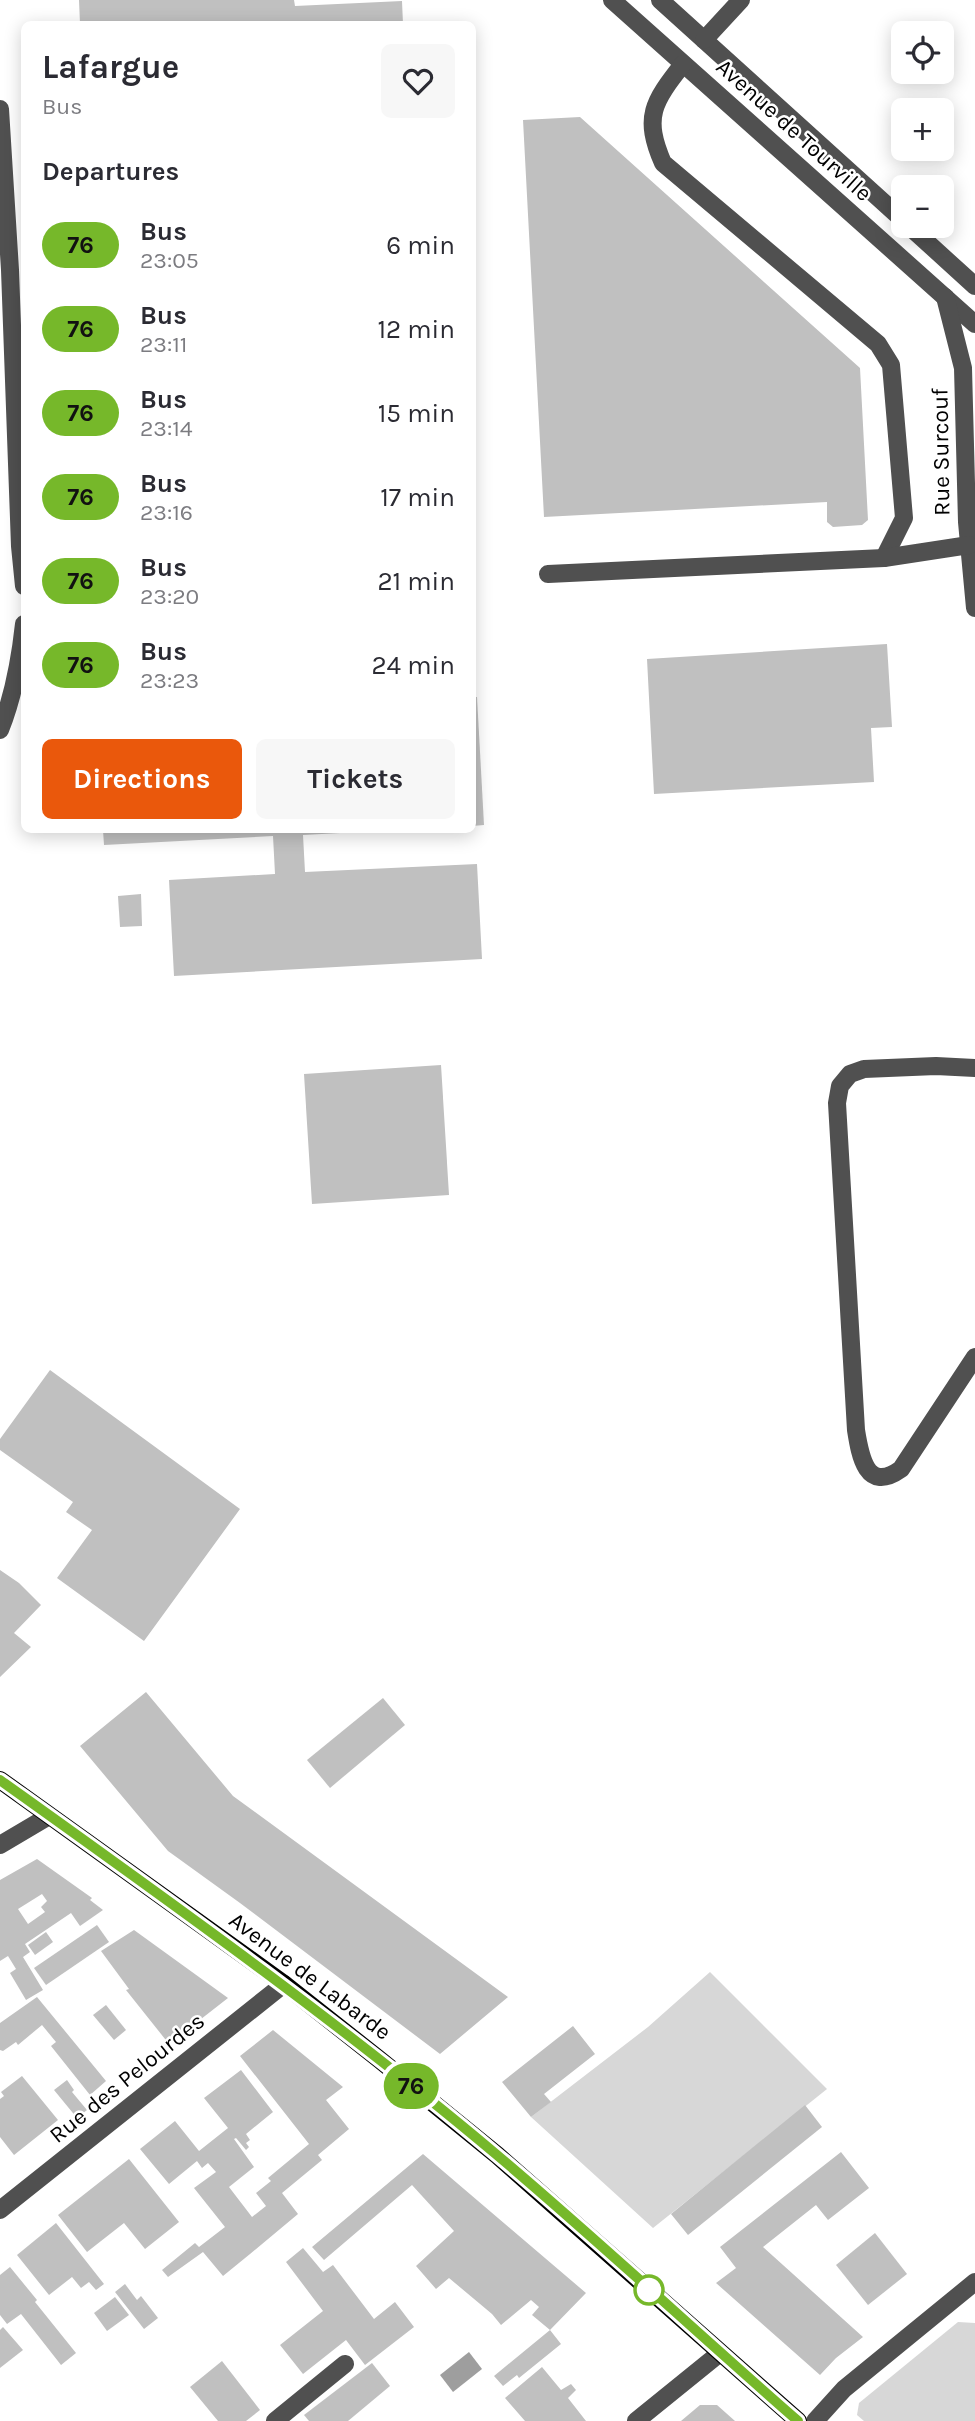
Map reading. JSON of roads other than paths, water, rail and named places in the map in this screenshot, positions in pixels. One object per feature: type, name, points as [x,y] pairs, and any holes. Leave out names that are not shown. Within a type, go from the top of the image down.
[{"type":"main road","name":"Avenue de Labarde","points":[[0,1780],[284,1984],[497,2155],[798,2421]]},
{"type":"street","name":"Avenue de Tourville","points":[[612,0],[975,324]]},
{"type":"street","name":"Avenue de Tourville","points":[[660,0],[891,209]]},
{"type":"street","points":[[704,40],[741,0]]},
{"type":"street","points":[[683,64],[663,90],[651,117],[655,145],[663,163],[878,344],[891,366],[904,518],[884,558]]},
{"type":"street","points":[[0,109],[10,270],[21,556]]},
{"type":"street","points":[[922,238],[975,286]]},
{"type":"street","name":"Rue Surcouf","points":[[945,297],[963,368],[969,545],[975,608]]},
{"type":"street","points":[[548,574],[884,558],[969,545]]},
{"type":"street","points":[[0,730],[12,702],[21,659]]},
{"type":"street","points":[[975,1068],[936,1066],[864,1069],[850,1074],[840,1086],[837,1103],[856,1430],[860,1458],[868,1471],[891,1476],[901,1469],[975,1357]]},
{"type":"street","points":[[0,1845],[49,1816]]},
{"type":"street","name":"Rue des Pelourdes","points":[[0,2210],[284,1984]]},
{"type":"street","points":[[815,2421],[844,2389],[975,2282]]},
{"type":"street","points":[[636,2421],[720,2353]]},
{"type":"street","points":[[275,2421],[345,2364]]}]
